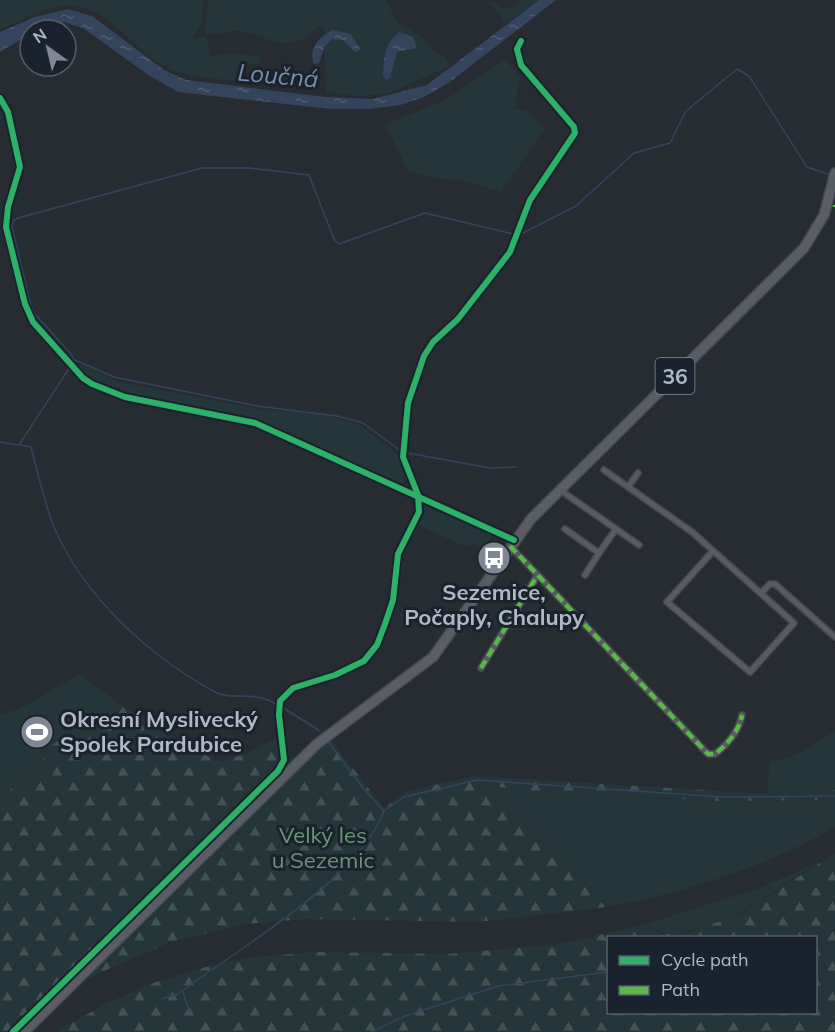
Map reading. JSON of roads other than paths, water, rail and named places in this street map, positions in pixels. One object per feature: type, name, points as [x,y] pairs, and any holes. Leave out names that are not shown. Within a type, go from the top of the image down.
[{"type":"main road","name":"36","points":[[24,1032],[321,739],[434,657],[452,634],[512,543],[560,490],[796,257],[818,228],[829,203],[835,173]]},
{"type":"street","points":[[0,98],[8,112],[20,167],[6,214],[6,227],[25,304],[33,322],[92,384],[125,397],[255,423],[512,543],[537,576],[708,754],[716,754],[730,740],[740,724],[742,715]]},
{"type":"street","points":[[604,470],[692,532],[794,623],[750,672],[667,602],[713,551]]},
{"type":"street","points":[[628,487],[639,473]]},
{"type":"street","points":[[560,490],[639,544]]},
{"type":"street","points":[[565,529],[599,553]]},
{"type":"street","points":[[585,574],[616,529]]},
{"type":"street","points":[[481,668],[537,576]]},
{"type":"street","points":[[761,593],[770,584],[775,584],[835,637]]},
{"type":"water","name":"Loučná","points":[[539,0],[556,0],[447,84],[424,97],[400,105],[369,109],[331,109],[178,92],[147,74],[78,26],[78,18],[33,18],[68,9],[92,16],[164,70],[186,80],[325,97],[373,99],[427,85]]},
{"type":"water","name":"Loučná","points":[[18,24],[18,41],[0,52],[0,32]]},
{"type":"water","points":[[333,30],[351,34],[361,50],[355,52],[343,40],[332,39],[324,48],[319,63],[314,64],[313,53],[316,43]]},
{"type":"water","points":[[400,32],[413,37],[417,48],[397,52],[390,78],[386,80],[383,76],[386,51],[391,41]]},
{"type":"waterway","points":[[519,235],[576,206],[634,153],[670,143],[686,111],[737,69],[749,76],[807,167],[828,174]]},
{"type":"waterway","points":[[72,363],[74,360],[71,354],[35,314],[31,306],[12,227],[13,221],[18,218],[202,168],[249,168],[309,175],[334,239],[339,244],[425,213],[513,234]]},
{"type":"waterway","points":[[75,360],[114,377],[257,406],[337,416],[363,423],[402,452],[490,468],[516,467]]},
{"type":"waterway","points":[[0,442],[19,445],[70,367]]},
{"type":"waterway","points":[[20,445],[31,447],[50,517],[67,553],[83,577],[121,622],[166,661],[215,692],[228,696],[259,697],[276,704]]},
{"type":"waterway","points":[[282,707],[320,731]]},
{"type":"waterway","points":[[329,743],[384,811],[404,797],[477,780],[722,797],[835,796]]},
{"type":"waterway","points":[[162,999],[178,994],[262,935],[323,888],[349,863],[370,837],[384,811]]},
{"type":"waterway","points":[[371,1032],[405,1016],[498,986],[607,972]]},
{"type":"waterway","points":[[183,992],[189,1011]]},
{"type":"place","name":"Sezemice, Počaply, Chalupy","points":[[494,558]]},
{"type":"place","name":"Okresní Myslivecký Spolek Pardubice","points":[[37,732]]},
{"type":"park label","name":"Velký les u Sezemic","points":[[323,848]]}]
